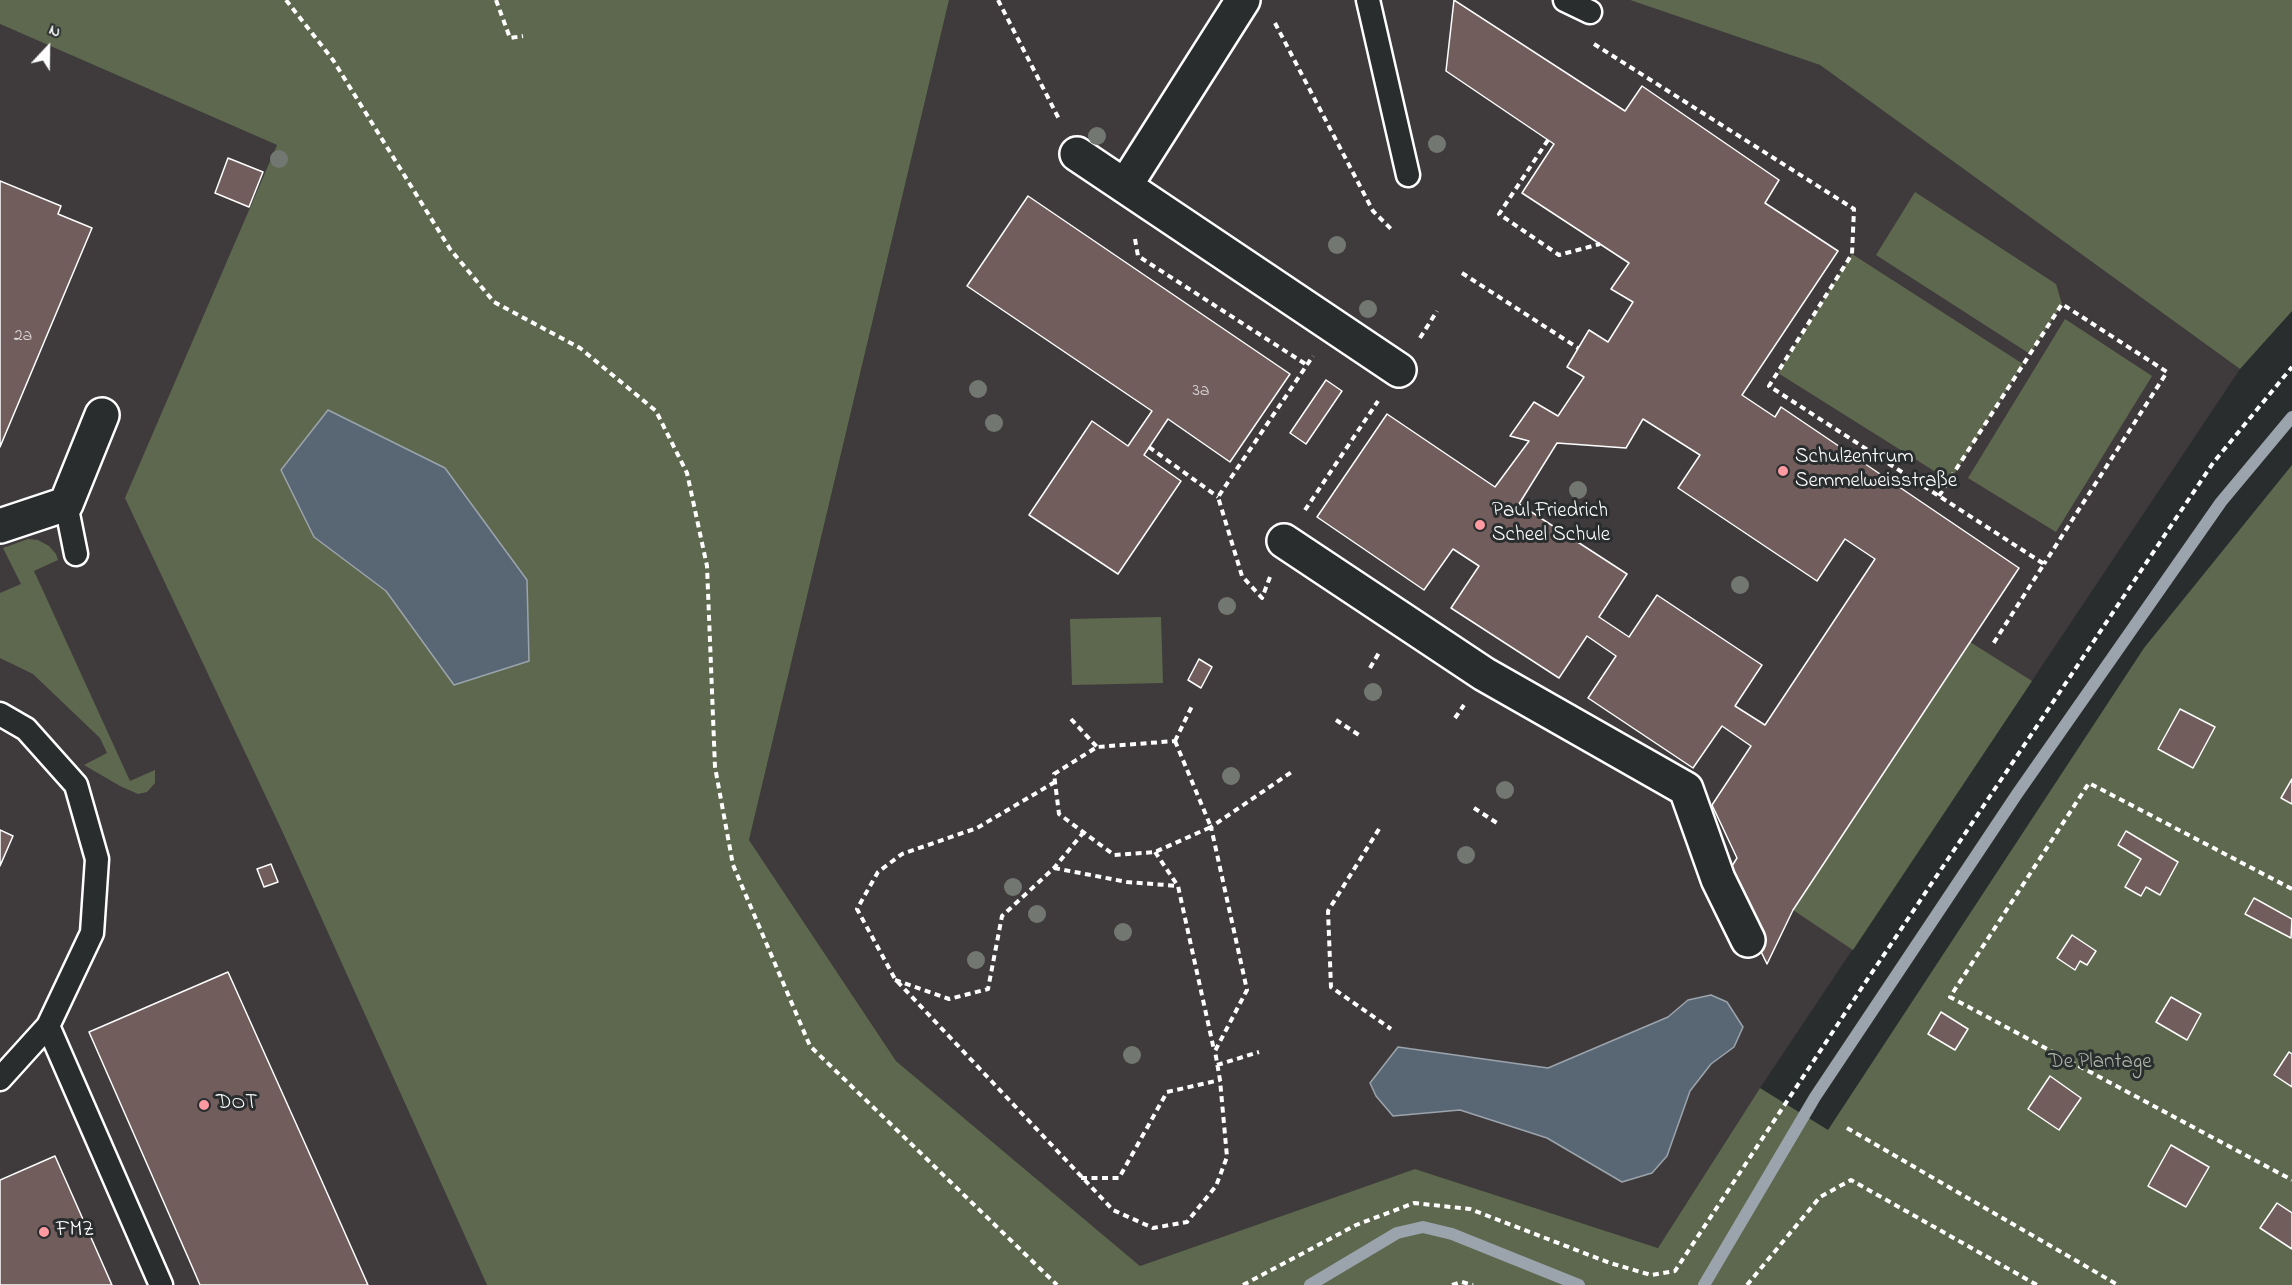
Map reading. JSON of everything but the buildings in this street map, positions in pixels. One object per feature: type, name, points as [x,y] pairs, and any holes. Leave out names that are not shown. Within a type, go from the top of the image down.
[{"type":"street","points":[[1137,194],[1243,0]]},
{"type":"street","points":[[1077,153],[1399,370]]},
{"type":"street","points":[[0,526],[66,504],[102,415]]},
{"type":"street","points":[[1284,541],[1484,674],[1686,789],[1718,879],[1748,940]]},
{"type":"lane","points":[[1368,0],[1408,175]]},
{"type":"lane","points":[[1565,0],[1590,12]]},
{"type":"lane","points":[[66,504],[76,554]]},
{"type":"lane","points":[[0,714],[26,729],[76,785],[97,859],[92,933],[48,1026],[0,1079]]},
{"type":"lane","points":[[48,1026],[161,1285]]},
{"type":"path","points":[[286,0],[333,60],[450,249],[494,302],[580,348],[656,411],[687,473],[707,566],[715,767],[733,865],[810,1046],[1057,1285]]},
{"type":"path","points":[[496,0],[510,38],[523,36]]},
{"type":"path","points":[[998,0],[1077,153]]},
{"type":"path","points":[[1275,22],[1373,211],[1393,231]]},
{"type":"path","points":[[1585,38],[1854,209],[1852,254],[1769,386],[2044,564]]},
{"type":"path","points":[[1548,140],[1499,214],[1559,255],[1600,244]]},
{"type":"path","points":[[1137,194],[1133,226],[1138,256],[1307,365]]},
{"type":"path","points":[[1462,273],[1578,348]]},
{"type":"path","points":[[1939,496],[2062,304],[2167,372],[1993,644]]},
{"type":"path","points":[[1149,447],[1218,497],[1242,576],[1262,598],[1284,541],[1437,311]]},
{"type":"path","points":[[1218,497],[1333,326]]},
{"type":"path","points":[[1243,1285],[1356,1225],[1414,1203],[1470,1209],[1610,1263],[1651,1275],[1675,1271],[1860,989],[2212,463],[2292,366]]},
{"type":"path","points":[[1192,706],[1175,741],[1211,827],[1247,990],[1215,1051]]},
{"type":"path","points":[[1071,719],[1097,747]]},
{"type":"path","points":[[1336,720],[1362,737]]},
{"type":"path","points":[[1175,741],[1097,747],[1054,774],[1059,814],[1114,855],[1155,852],[1211,827],[1293,771]]},
{"type":"path","points":[[1055,782],[977,828],[902,854],[878,873],[857,909],[895,979],[1113,1210],[1154,1228],[1187,1222],[1216,1186],[1227,1157],[1215,1051],[1178,886],[1155,852]]},
{"type":"path","points":[[2292,889],[2089,783],[1950,997],[2292,1180]]},
{"type":"path","points":[[1474,808],[1500,825]]},
{"type":"path","points":[[1379,829],[1328,911],[1331,987],[1391,1029]]},
{"type":"path","points":[[895,979],[949,999],[988,989],[1002,916],[1054,868],[1083,833]]},
{"type":"path","points":[[1054,868],[1127,882],[1178,886]]},
{"type":"path","points":[[1217,1065],[1259,1052]]},
{"type":"path","points":[[1081,1178],[1119,1178],[1167,1092],[1220,1080]]},
{"type":"path","points":[[1847,1128],[2118,1285]]},
{"type":"path","points":[[1748,1285],[1820,1197],[1851,1180],[2037,1285]]},
{"type":"path","points":[[1452,1285],[1462,1281],[1473,1285]]},
{"type":"shaded area","name":"Paul Friedrich Scheel Schule","points":[[949,0],[1630,0],[1820,65],[2240,369],[1760,1088],[1658,1248],[1415,1169],[1140,1266],[896,1061],[749,840]]},
{"type":"shaded area","points":[[0,24],[277,145],[126,498],[283,833],[487,1285],[0,1285]]},
{"type":"green space","name":"De Plantage","points":[[0,0],[949,0],[749,840],[896,1061],[1140,1266],[1415,1169],[1658,1248],[1760,1088],[1828,1130],[2144,648],[2292,465],[2292,1285],[487,1285],[283,833],[125,498],[277,145],[0,24]]},
{"type":"green space","points":[[1630,0],[2292,0],[2292,311],[2240,369],[1820,65]]},
{"type":"green space","points":[[1915,192],[2056,284],[2062,304],[2030,354],[1876,255]]},
{"type":"green space","points":[[1852,254],[2023,364],[1950,481],[1778,373]]},
{"type":"green space","points":[[2065,319],[2152,376],[2056,532],[1968,478]]},
{"type":"green space","points":[[28,539],[38,540],[49,546],[56,554],[58,560],[34,571],[130,781],[155,770],[155,783],[147,792],[138,794],[84,765],[107,753],[100,738],[33,674],[0,658],[0,593],[21,584],[3,548]]},
{"type":"green space","points":[[1161,617],[1163,683],[1072,685],[1070,619]]},
{"type":"green space","points":[[1970,642],[2032,681],[1853,950],[1793,910]]},
{"type":"water","points":[[328,410],[445,468],[527,580],[529,661],[454,685],[386,591],[314,537],[281,470]]},
{"type":"water","points":[[1711,995],[1727,1002],[1743,1027],[1734,1047],[1711,1064],[1690,1091],[1667,1156],[1652,1173],[1622,1182],[1547,1138],[1460,1110],[1393,1116],[1376,1096],[1370,1083],[1398,1047],[1548,1068],[1668,1017],[1688,1000]]},
{"type":"waterway","points":[[1704,1285],[1815,1097],[2017,794],[2221,502],[2292,417]]},
{"type":"waterway","points":[[1310,1285],[1397,1233],[1423,1227],[1452,1234],[1579,1285]]},
{"type":"place","name":"Schulzentrum Semmelweisstraße","points":[[1783,471]]},
{"type":"place","name":"Paul Friedrich Scheel Schule","points":[[1480,525]]},
{"type":"place","name":"DOT","points":[[204,1105]]},
{"type":"place","name":"FMZ","points":[[44,1232]]}]
